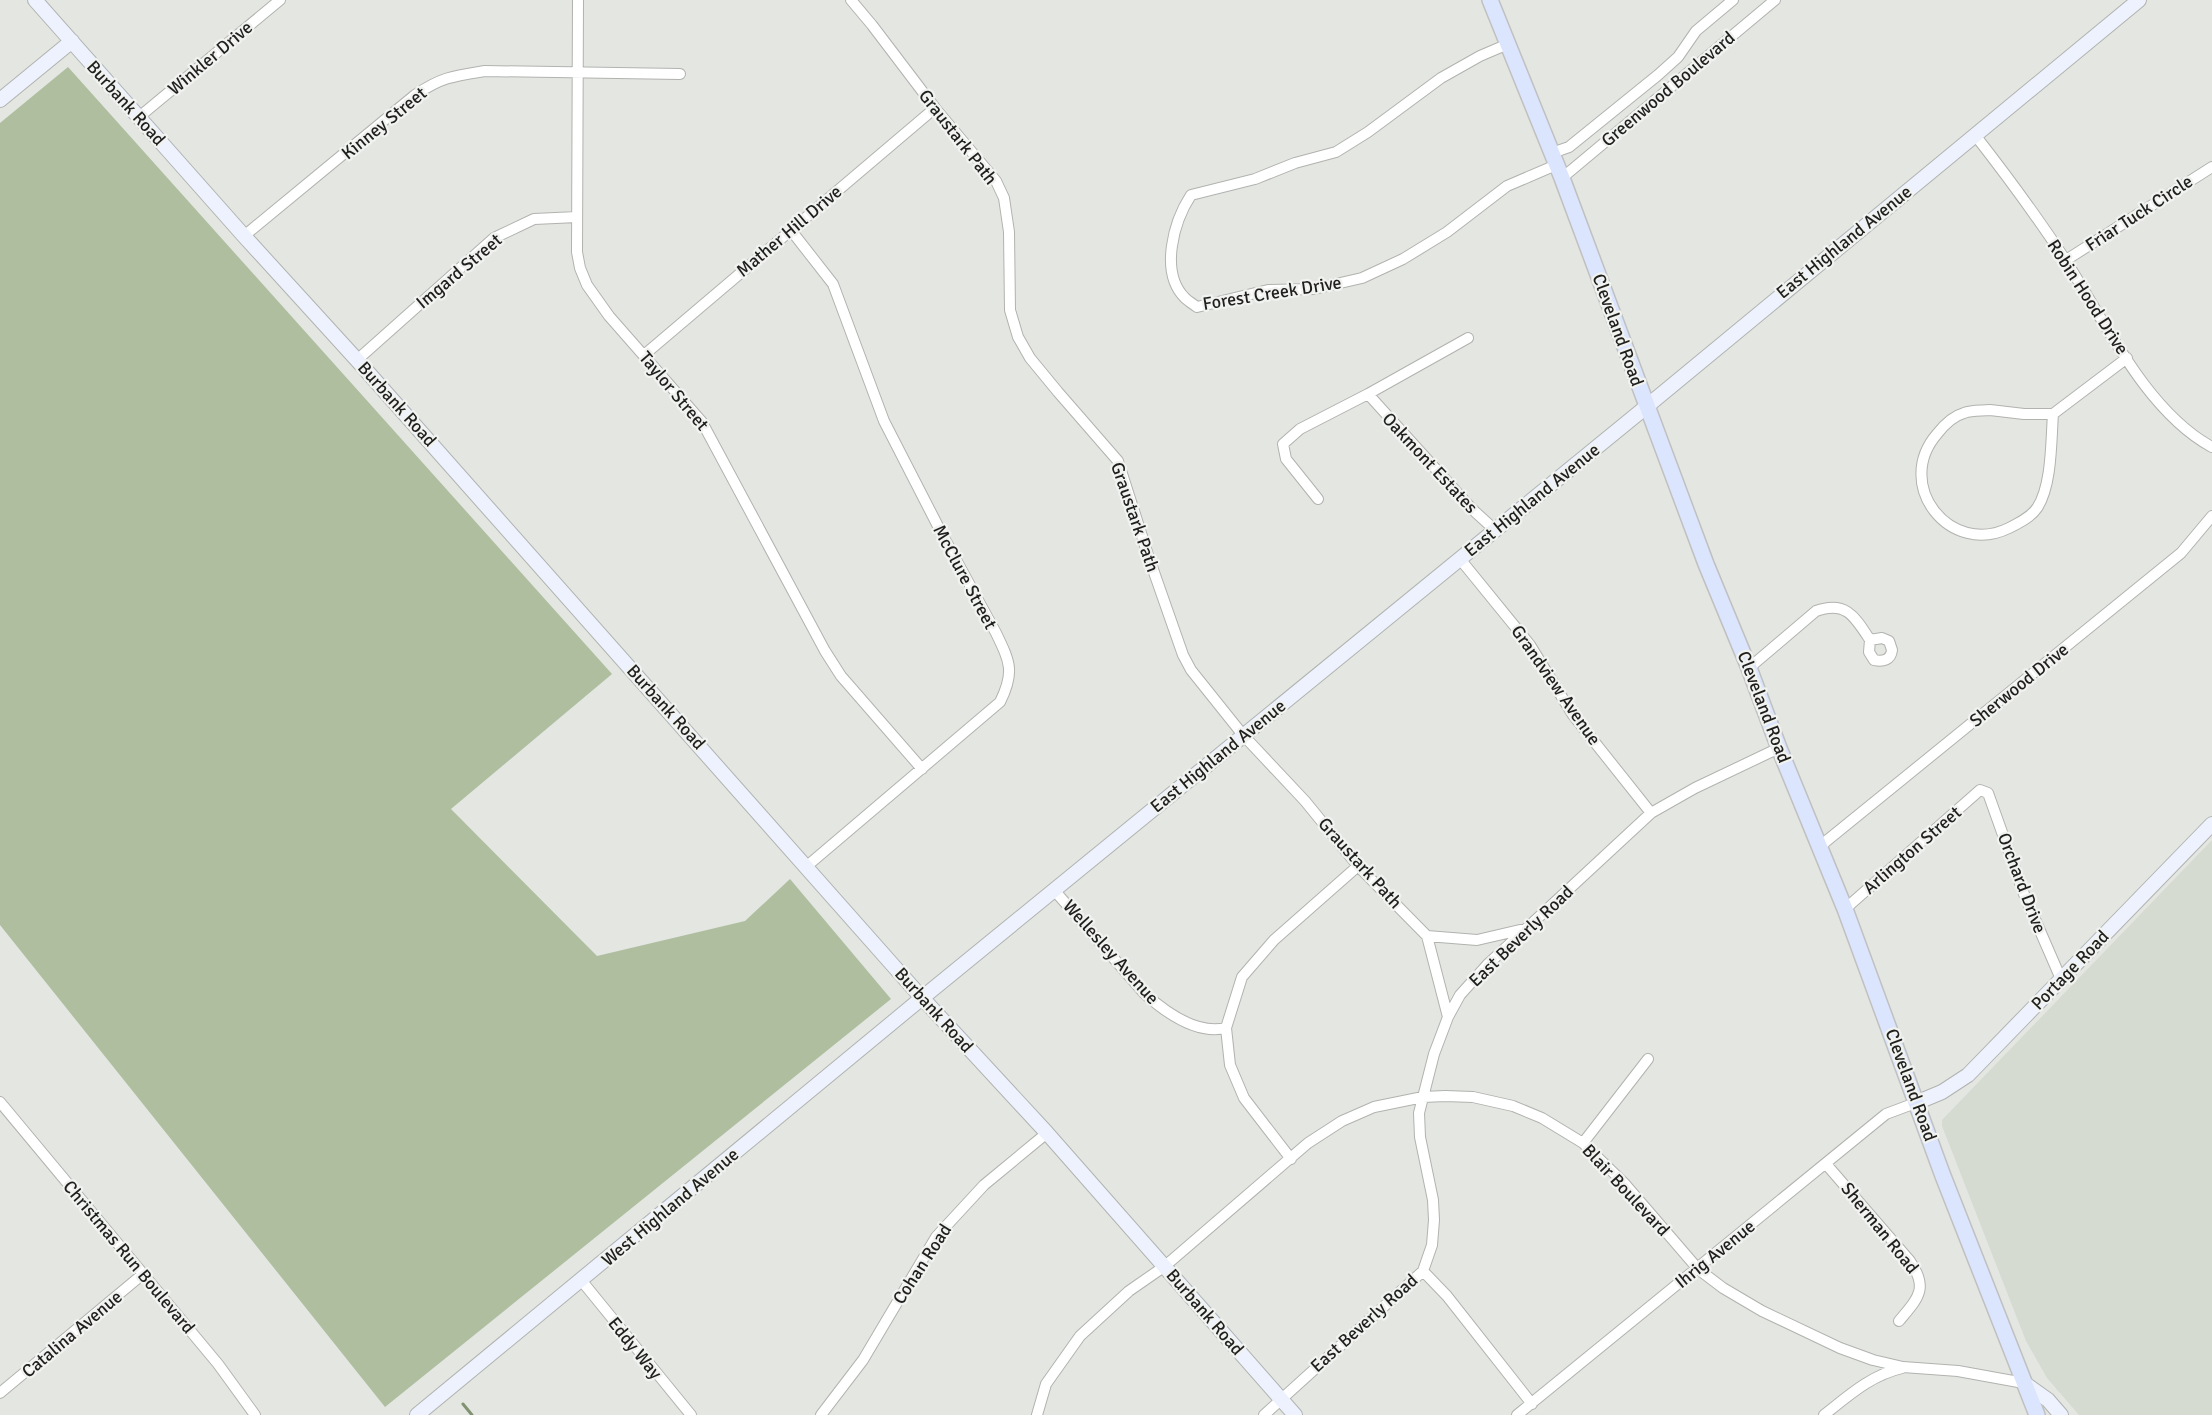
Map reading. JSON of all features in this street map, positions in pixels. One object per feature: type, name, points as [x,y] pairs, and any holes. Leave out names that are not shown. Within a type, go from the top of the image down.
[{"type":"main road","name":"Cleveland Road","points":[[1490,0],[1557,165],[1706,564],[1750,668],[1779,748],[1845,909],[1918,1102],[1943,1176],[2037,1415]]},
{"type":"street","name":"Burbank Road","points":[[35,0],[807,866],[922,998],[1047,1133],[1296,1415]]},
{"type":"street","name":"Winkler Drive","points":[[139,117],[280,0]]},
{"type":"street","name":"Taylor Street","points":[[578,0],[577,252],[580,268],[587,285],[608,316],[702,422],[825,651],[841,676],[922,769]]},
{"type":"street","name":"Graustark Path","points":[[851,0],[935,108],[996,181],[1004,198],[1009,232],[1010,310],[1018,337],[1030,358],[1118,461],[1183,655],[1191,670],[1243,735],[1305,801],[1358,866],[1427,936]]},
{"type":"street","name":"Greenwood Boulevard","points":[[1557,165],[1569,147],[1678,57],[1696,31],[1733,0]]},
{"type":"street","name":"Greenwood Boulevard","points":[[1557,165],[1641,111],[1775,0]]},
{"type":"street","name":"East Highland Avenue","points":[[922,998],[1646,407],[2139,0]]},
{"type":"street","points":[[0,100],[72,41]]},
{"type":"street","name":"Forest Creek Drive","points":[[1508,44],[1480,56],[1441,78],[1368,132],[1336,152],[1295,163],[1255,179],[1191,195],[1182,208],[1172,240],[1171,272],[1184,297],[1197,307],[1268,290],[1314,289],[1362,278],[1403,260],[1447,232],[1507,186],[1557,165]]},
{"type":"street","name":"Kinney Street","points":[[244,236],[415,95],[436,81],[485,71],[680,74]]},
{"type":"street","points":[[1630,98],[1641,111]]},
{"type":"street","name":"Mather Hill Drive","points":[[644,355],[790,229],[935,108]]},
{"type":"street","name":"Robin Hood Drive","points":[[1975,135],[2011,180],[2066,260],[2127,358],[2158,402],[2174,421],[2199,440],[2212,447]]},
{"type":"street","name":"Friar Tuck Circle","points":[[2066,260],[2212,167]]},
{"type":"street","name":"Imgard Street","points":[[357,360],[494,238],[534,219],[577,217]]},
{"type":"street","name":"McClure Street","points":[[790,229],[833,284],[884,421],[996,634],[1004,650],[1010,670],[1008,685],[1000,702],[807,866]]},
{"type":"street","name":"Oakmont Estates","points":[[1318,498],[1286,459],[1283,444],[1300,429],[1368,394],[1468,338]]},
{"type":"street","points":[[2053,414],[2044,492],[2037,509],[2022,522],[1998,533],[1973,534],[1951,526],[1934,511],[1925,497],[1921,478],[1922,458],[1930,442],[1950,420],[1964,413],[1990,410],[2053,414],[2127,358]]},
{"type":"street","name":"Oakmont Estates","points":[[1368,394],[1472,510],[1495,530]]},
{"type":"street","name":"Sherwood Drive","points":[[1819,847],[2181,553],[2212,516]]},
{"type":"street","name":"Grandview Avenue","points":[[1460,558],[1530,645],[1573,715],[1651,813]]},
{"type":"street","points":[[1750,668],[1816,611],[1829,607],[1844,609],[1858,621],[1870,640]]},
{"type":"street","name":"East Beverly Road","points":[[1264,1415],[1423,1270],[1432,1245],[1434,1220],[1433,1200],[1420,1137],[1419,1113],[1434,1054],[1448,1017],[1460,995],[1487,965],[1651,813],[1695,788],[1779,748]]},
{"type":"street","name":"Arlington Street","points":[[1845,909],[1980,790]]},
{"type":"street","name":"Orchard Drive","points":[[1980,790],[1988,793],[2024,894],[2061,979]]},
{"type":"street","name":"Portage Road","points":[[1918,1102],[1942,1092],[1968,1075],[2212,824]]},
{"type":"street","points":[[1291,1159],[1244,1098],[1230,1065],[1226,1028],[1242,977],[1274,940],[1358,866]]},
{"type":"street","name":"Wellesley Avenue","points":[[1054,890],[1125,973],[1154,1002],[1177,1017],[1198,1027],[1208,1030],[1226,1028]]},
{"type":"street","points":[[1448,1017],[1427,936],[1477,940],[1529,928]]},
{"type":"street","name":"West Highland Avenue","points":[[416,1415],[922,998]]},
{"type":"street","points":[[1584,1143],[1648,1060]]},
{"type":"street","name":"Blair Boulevard","points":[[1037,1415],[1046,1384],[1080,1336],[1129,1291],[1165,1266],[1327,1129],[1342,1121],[1390,1103],[1423,1097],[1473,1097],[1513,1106],[1542,1118],[1584,1143],[1624,1183],[1698,1269],[1723,1288],[1762,1311],[1840,1348],[1903,1368],[1958,1371],[2024,1382]]},
{"type":"street","name":"Christmas Run Boulevard","points":[[0,1102],[218,1364],[256,1415]]},
{"type":"street","name":"Ihrig Avenue","points":[[1517,1415],[1886,1114],[1918,1102]]},
{"type":"street","name":"Cohan Road","points":[[821,1415],[863,1360],[936,1237],[984,1185],[1047,1133]]},
{"type":"street","name":"Sherman Road","points":[[1826,1164],[1910,1261],[1919,1275],[1921,1280],[1918,1295],[1899,1321]]},
{"type":"street","points":[[1423,1270],[1447,1296],[1532,1404]]},
{"type":"street","name":"Catalina Avenue","points":[[0,1392],[143,1274]]},
{"type":"street","name":"Eddy Way","points":[[581,1280],[690,1415]]},
{"type":"street","points":[[1824,1415],[1881,1374],[1903,1368]]},
{"type":"street","points":[[2024,1382],[2048,1400],[2061,1415]]},
{"type":"shaded area","points":[[2212,840],[2212,1415],[2079,1415],[2047,1378],[2026,1341],[1942,1126],[1942,1120]]},
{"type":"green space","points":[[68,67],[612,674],[451,809],[597,956],[745,921],[790,879],[891,999],[385,1407],[0,925],[0,123]]},
{"type":"waterway","points":[[463,1404],[472,1415]]}]
